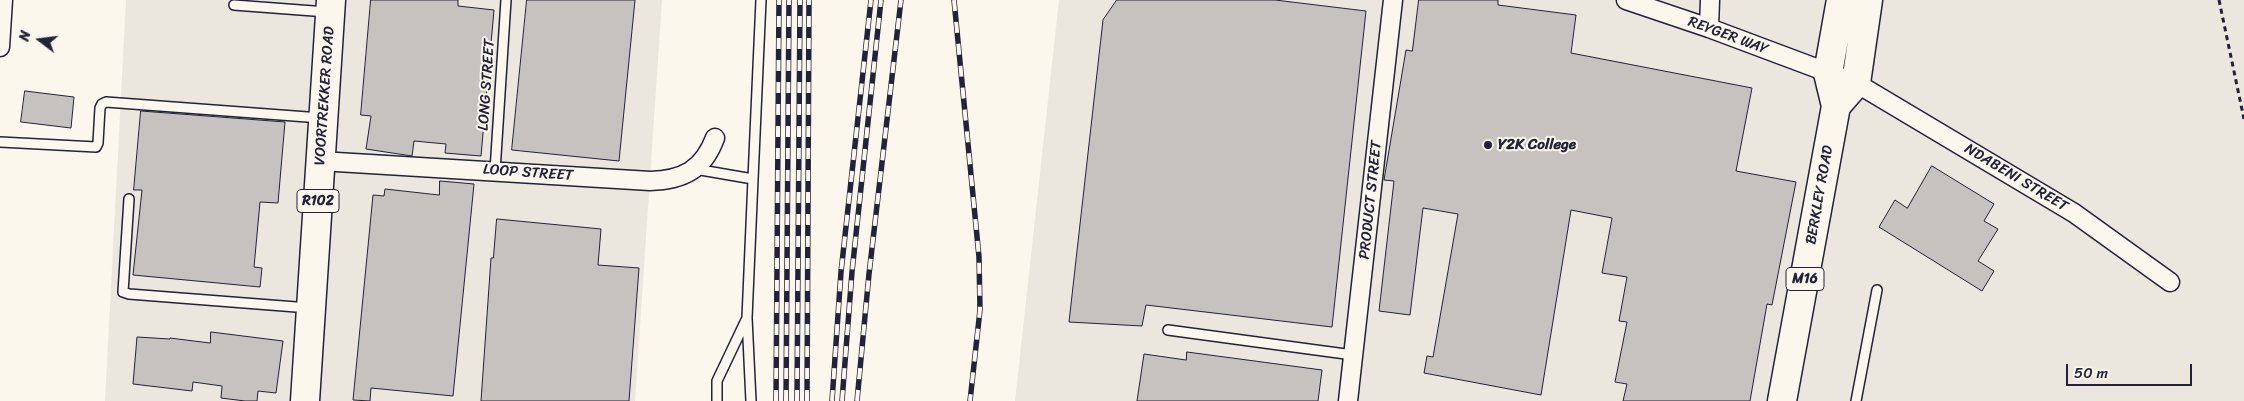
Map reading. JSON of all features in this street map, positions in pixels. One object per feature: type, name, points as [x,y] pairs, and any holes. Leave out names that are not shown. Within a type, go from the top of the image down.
[{"type":"main road","name":"BERKLEY ROAD","points":[[1782,401],[1836,106],[1828,73],[1841,0]]},
{"type":"main road","points":[[1836,106],[1856,83],[1868,0]]},
{"type":"main road","name":"VOORTREKKER ROAD","points":[[305,401],[330,6]]},
{"type":"street","points":[[0,47],[3,0]]},
{"type":"street","name":"PRODUCT STREET","points":[[1348,401],[1393,0]]},
{"type":"street","name":"REYGER WAY","points":[[1626,0],[1709,28],[1856,83]]},
{"type":"street","points":[[1709,28],[1710,0]]},
{"type":"street","name":"NDABENI STREET","points":[[1856,83],[2074,212],[2170,282]]},
{"type":"street","points":[[695,169],[705,158],[715,138]]},
{"type":"street","name":"LOOP STREET","points":[[320,161],[650,182],[680,178],[695,169]]},
{"type":"lane","name":"LONG STREET","points":[[495,171],[506,0]]},
{"type":"lane","points":[[751,401],[747,318],[761,0]]},
{"type":"lane","points":[[234,5],[330,6]]},
{"type":"lane","points":[[0,142],[96,147],[100,108],[106,102],[323,119]]},
{"type":"lane","points":[[695,169],[752,179]]},
{"type":"lane","points":[[129,199],[123,292],[312,308]]},
{"type":"lane","points":[[1866,401],[1857,400],[1877,290]]},
{"type":"lane","points":[[717,401],[717,381],[747,318]]},
{"type":"lane","points":[[1168,330],[1353,355]]},
{"type":"path","points":[[2219,0],[2244,119]]},
{"type":"shaded area","points":[[126,0],[662,0],[635,401],[105,401]]},
{"type":"shaded area","points":[[1059,0],[2244,0],[2244,401],[1015,401]]},
{"type":"building","points":[[371,0],[458,0],[458,6],[494,10],[481,156],[445,153],[446,144],[414,141],[412,156],[366,149],[371,116],[361,115]]},
{"type":"building","points":[[527,0],[635,0],[619,161],[512,150]]},
{"type":"building","points":[[1117,0],[1275,0],[1366,11],[1332,327],[1146,305],[1142,326],[1069,322],[1103,20]]},
{"type":"building","points":[[1419,0],[1498,0],[1498,5],[1576,15],[1571,53],[1752,88],[1736,171],[1796,182],[1772,305],[1767,304],[1750,401],[1623,401],[1627,384],[1615,382],[1627,322],[1619,321],[1627,277],[1602,273],[1612,218],[1571,210],[1541,395],[1424,373],[1427,356],[1433,357],[1458,214],[1423,208],[1410,315],[1379,311],[1394,181],[1384,180],[1406,50],[1412,51]]},
{"type":"building","points":[[25,91],[74,97],[71,128],[21,122]]},
{"type":"building","points":[[141,111],[285,122],[278,203],[260,202],[254,267],[262,268],[260,287],[133,275],[142,190],[134,190]]},
{"type":"building","points":[[1932,166],[1994,204],[1984,221],[1998,229],[1978,261],[1994,271],[1982,291],[1879,227],[1895,200],[1907,208]]},
{"type":"building","points":[[440,181],[474,184],[453,396],[371,388],[370,401],[353,400],[373,195],[384,196],[385,189],[439,195]]},
{"type":"building","points":[[497,219],[601,229],[598,265],[639,268],[629,401],[481,401],[491,258],[493,258]]},
{"type":"building","points":[[211,332],[283,341],[276,393],[258,391],[257,401],[245,401],[221,398],[222,386],[193,382],[192,391],[133,384],[137,337],[170,338],[210,343]]},
{"type":"building","points":[[1187,352],[1322,370],[1318,401],[1137,401],[1144,354],[1186,360]]},
{"type":"railway","points":[[776,401],[779,0]]},
{"type":"railway","points":[[786,401],[789,0]]},
{"type":"railway","points":[[797,401],[800,0]]},
{"type":"railway","points":[[807,401],[809,0]]},
{"type":"railway","points":[[832,401],[841,272],[871,0]]},
{"type":"railway","points":[[842,401],[852,272],[881,0]]},
{"type":"railway","points":[[857,401],[869,274],[901,0]]},
{"type":"railway","points":[[954,0],[979,257],[980,310],[970,401]]},
{"type":"place","name":"Y2K College","points":[[1488,145]]}]
